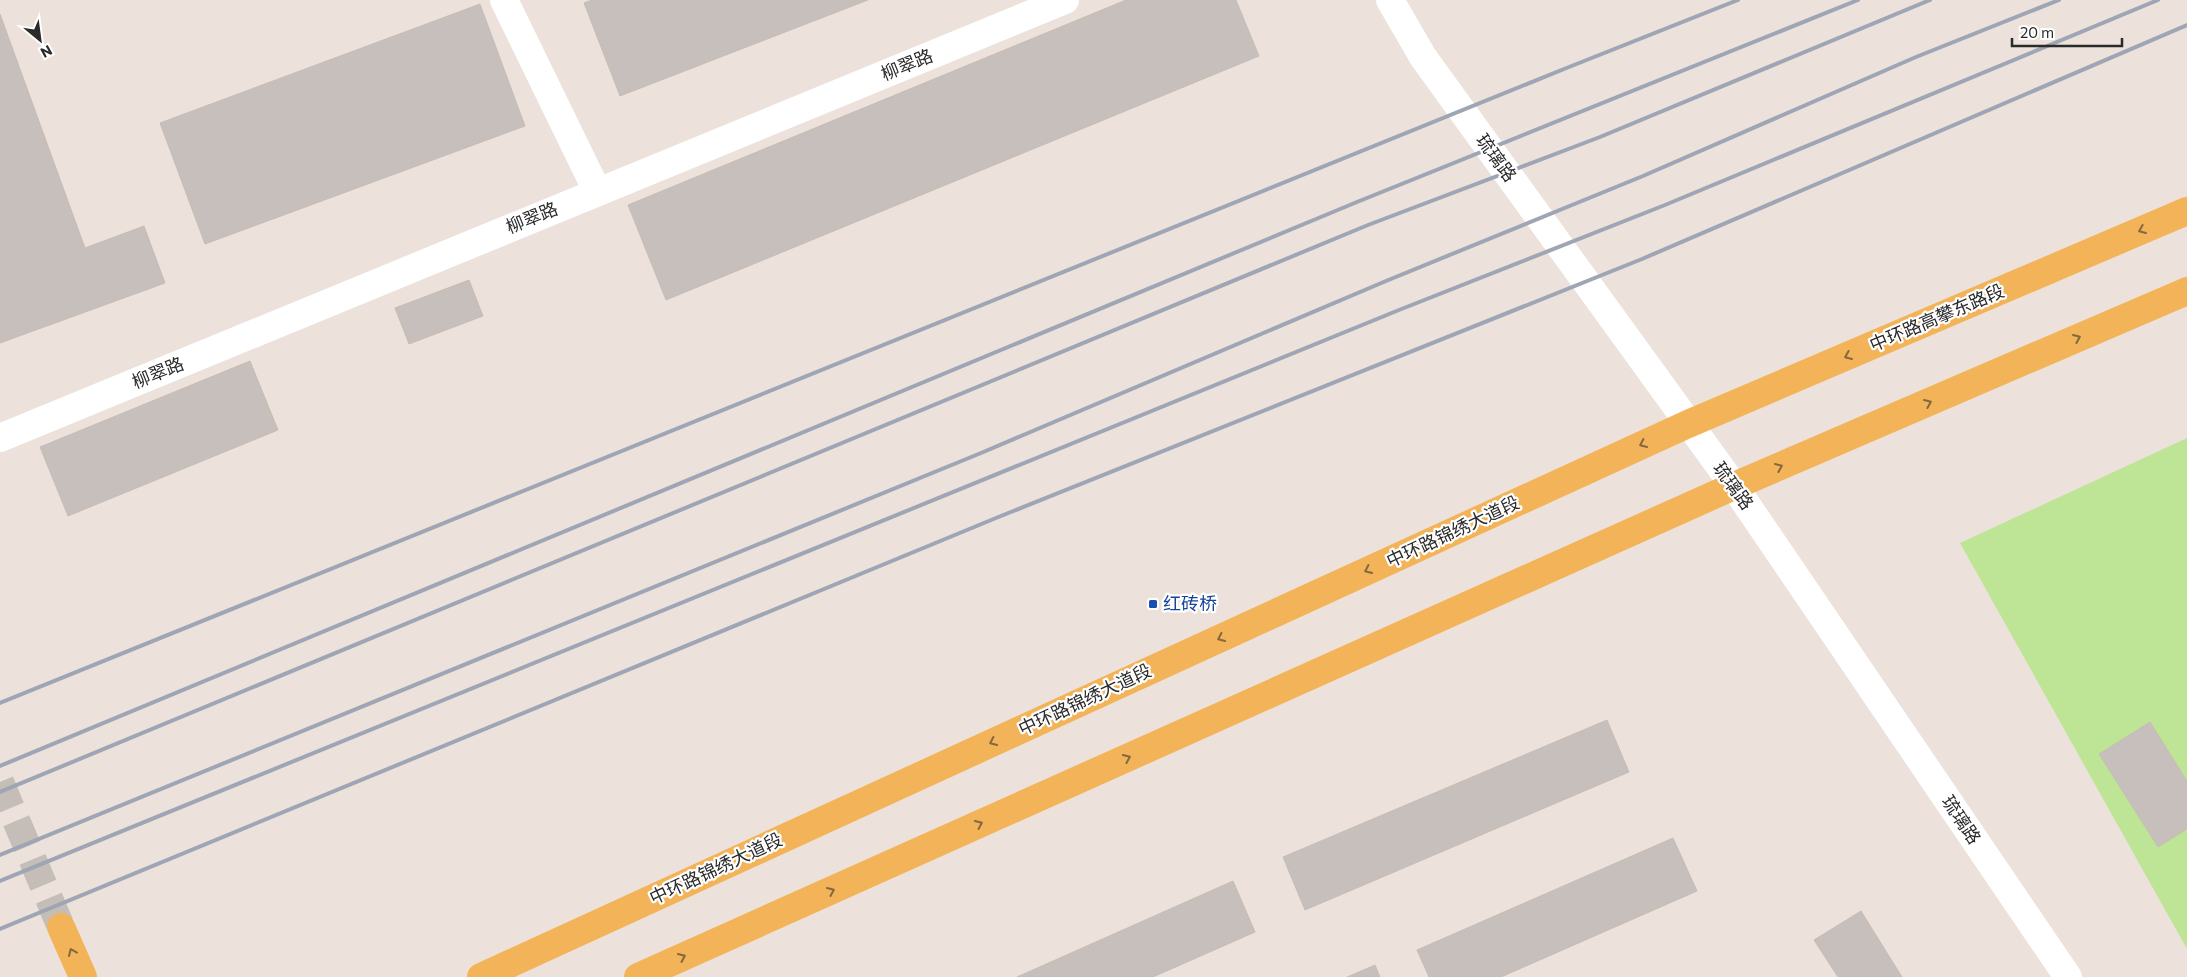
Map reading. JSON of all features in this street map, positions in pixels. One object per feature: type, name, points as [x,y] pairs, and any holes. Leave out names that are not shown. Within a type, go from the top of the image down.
[{"type":"main road","name":"中环路高攀东路段","points":[[1688,424],[2187,211]]},
{"type":"main road","points":[[638,977],[1734,486],[2187,291]]},
{"type":"main road","name":"中环路锦绣大道段","points":[[482,977],[1688,424]]},
{"type":"main road","points":[[61,927],[82,977]]},
{"type":"street","points":[[504,0],[597,191]]},
{"type":"street","name":"柳翠路","points":[[0,438],[1065,0]]},
{"type":"street","name":"琉璃路","points":[[1390,0],[1423,56],[1734,486],[2068,977]]},
{"type":"green space","points":[[2187,438],[2187,949],[1960,543]]},
{"type":"building","points":[[592,0],[868,0],[620,96],[584,3]]},
{"type":"building","points":[[1126,0],[1236,0],[1259,56],[666,300],[628,205]]},
{"type":"building","points":[[480,4],[525,126],[205,244],[160,123]]},
{"type":"building","points":[[0,14],[85,248],[144,226],[165,283],[0,343]]},
{"type":"building","points":[[469,280],[483,316],[409,344],[395,308]]},
{"type":"building","points":[[250,361],[278,430],[68,516],[40,447]]},
{"type":"building","points":[[1607,720],[1629,772],[1305,910],[1283,857]]},
{"type":"building","points":[[2150,722],[2187,781],[2187,829],[2158,847],[2099,754]]},
{"type":"building","points":[[1673,838],[1697,891],[1501,977],[1429,977],[1417,950]]},
{"type":"building","points":[[1233,881],[1255,932],[1153,977],[1017,977]]},
{"type":"building","points":[[1861,911],[1902,977],[1838,977],[1814,940]]},
{"type":"building","points":[[1375,965],[1380,977],[1347,977]]},
{"type":"tunnel","points":[[0,782],[61,927]]},
{"type":"railway","points":[[0,703],[1738,0]]},
{"type":"railway","points":[[0,766],[1357,202],[1858,0]]},
{"type":"railway","points":[[0,792],[1368,225],[1600,137],[1930,0]]},
{"type":"railway","points":[[0,855],[981,453],[1386,281],[1643,176],[1916,57],[2059,0]]},
{"type":"railway","points":[[0,881],[1399,310],[1665,205],[2158,0]]},
{"type":"railway","points":[[0,929],[996,518],[1642,259],[2187,25]]},
{"type":"place","name":"红砖桥","points":[[1153,604]]}]
